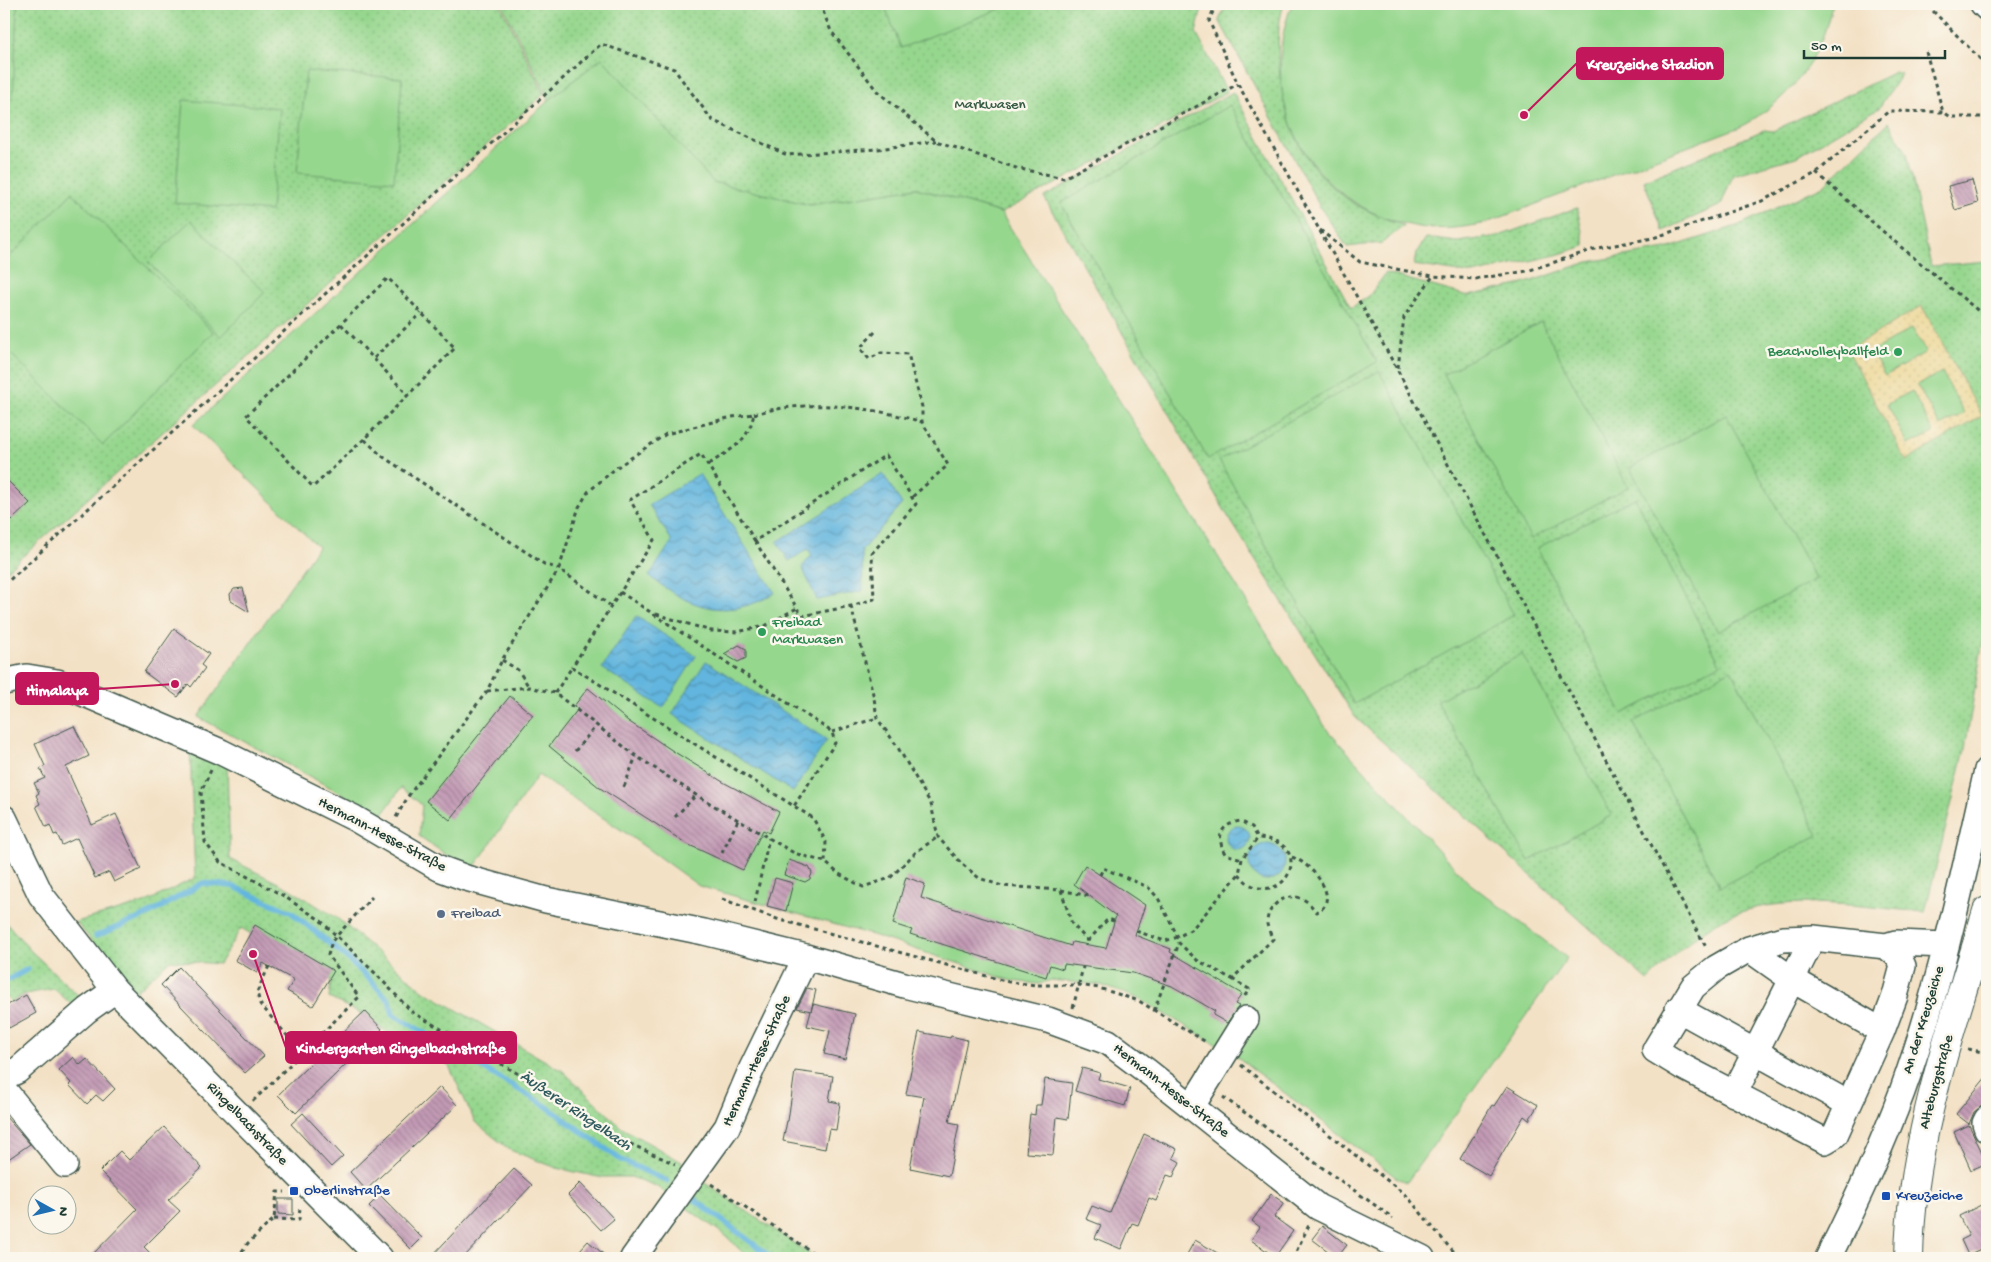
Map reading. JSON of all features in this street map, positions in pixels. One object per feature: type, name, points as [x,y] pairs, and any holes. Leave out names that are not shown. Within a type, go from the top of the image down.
[{"type":"main road","name":"Alteburgstraße","points":[[1908,1258],[1912,1205],[1923,1134],[1987,910]]},
{"type":"street","points":[[1984,4],[1987,8]]},
{"type":"street","name":"Hermann-Hesse-Straße","points":[[4,682],[27,677],[57,682],[221,752],[354,818],[439,868],[466,878],[546,900],[704,932],[806,957],[904,985],[1048,1020],[1108,1042],[1318,1206],[1422,1258]]},
{"type":"street","name":"An der Kreuzeiche","points":[[1828,1258],[1864,1185],[1889,1128],[1918,1046],[1946,945],[1987,770]]},
{"type":"street","name":"Ringelbachstraße","points":[[4,818],[41,895],[115,990],[239,1115],[305,1190],[380,1258]]},
{"type":"street","points":[[1886,946],[1898,956],[1903,966],[1895,996],[1882,1031],[1835,1135],[1825,1140],[1734,1094],[1654,1050],[1678,1009],[1693,988],[1716,968],[1749,949],[1783,939],[1813,938],[1886,946],[1896,943],[1946,945]]},
{"type":"street","points":[[1734,1094],[1813,938]]},
{"type":"street","points":[[1749,949],[1793,980],[1882,1031]]},
{"type":"street","name":"Hermann-Hesse-Straße","points":[[633,1258],[727,1127],[752,1068],[806,957]]},
{"type":"street","points":[[4,1078],[17,1070],[87,1010],[115,990]]},
{"type":"street","points":[[1678,1009],[1849,1104]]},
{"type":"street","points":[[1192,1106],[1205,1085],[1242,1012]]},
{"type":"street","points":[[4,1090],[66,1165]]},
{"type":"street","points":[[1987,1119],[1985,1122],[1987,1129]]},
{"type":"path","points":[[820,4],[831,31],[877,91],[936,141],[1016,168],[1064,178],[1238,84]]},
{"type":"path","points":[[1216,4],[1209,21],[1238,84],[1397,370],[1707,949],[1701,953]]},
{"type":"path","points":[[1934,11],[1987,66]]},
{"type":"path","points":[[4,584],[601,44],[674,69],[712,120],[787,155],[878,148],[936,141]]},
{"type":"path","points":[[1926,52],[1943,112]]},
{"type":"path","points":[[1318,228],[1360,262],[1433,276],[1475,279],[1518,272],[1598,248],[1653,238],[1762,202],[1816,173],[1889,111],[1943,112],[1951,117],[1987,118]]},
{"type":"path","points":[[1816,173],[1987,318]]},
{"type":"path","points":[[1397,370],[1404,317],[1433,276]]},
{"type":"path","points":[[388,278],[421,313],[455,348],[313,487],[246,416],[388,278]]},
{"type":"path","points":[[374,358],[421,313]]},
{"type":"path","points":[[341,324],[408,395]]},
{"type":"path","points":[[875,332],[860,348],[869,360],[881,353],[908,354],[922,407],[922,422],[948,466],[912,497]]},
{"type":"path","points":[[385,836],[409,795],[487,691],[502,660],[559,569],[579,507],[588,492],[616,468],[666,434],[776,408],[841,406],[896,414],[922,422]]},
{"type":"path","points":[[708,465],[740,444],[751,426],[754,414]]},
{"type":"path","points":[[364,439],[382,456],[544,564],[559,569],[611,606]]},
{"type":"path","points":[[555,693],[654,540],[630,500],[701,454],[755,541],[802,616],[851,606],[874,599],[872,553],[916,504],[886,455],[755,541]]},
{"type":"path","points":[[620,592],[832,732],[835,743],[794,806]]},
{"type":"path","points":[[851,606],[874,698],[877,718],[897,746],[931,804],[938,837],[961,863],[979,878],[1002,886],[1061,890],[1089,896]]},
{"type":"path","points":[[649,611],[682,624],[711,632],[737,632],[765,626],[797,608]]},
{"type":"path","points":[[502,660],[518,670],[529,687]]},
{"type":"path","points":[[572,666],[813,818],[826,842],[825,862]]},
{"type":"path","points":[[487,691],[529,687],[555,693],[636,756],[696,795],[794,854],[825,862],[839,874],[862,887],[890,878],[917,851],[938,837]]},
{"type":"path","points":[[832,732],[877,718]]},
{"type":"path","points":[[575,752],[596,726]]},
{"type":"path","points":[[221,752],[201,792],[205,842],[220,862],[282,895],[320,920],[412,1012],[527,1079],[615,1137],[695,1173],[821,1258]]},
{"type":"path","points":[[624,787],[636,756]]},
{"type":"path","points":[[674,817],[696,795]]},
{"type":"path","points":[[722,853],[738,820]]},
{"type":"path","points":[[1242,859],[1225,854],[1220,844],[1222,830],[1230,823],[1240,821],[1252,827],[1258,838]]},
{"type":"path","points":[[755,902],[768,838]]},
{"type":"path","points":[[1239,874],[1250,884],[1266,889],[1280,885],[1290,873],[1291,857],[1284,845],[1270,838],[1258,838]]},
{"type":"path","points":[[1136,931],[1165,942],[1178,938],[1192,930],[1239,874],[1242,859],[1258,838]]},
{"type":"path","points":[[1232,979],[1273,939],[1267,925],[1274,905],[1282,898],[1295,896],[1305,900],[1317,912],[1324,907],[1327,891],[1324,885],[1303,862],[1291,857]]},
{"type":"path","points":[[1100,875],[1103,868],[1148,887],[1158,898],[1178,938],[1179,943],[1154,1011]]},
{"type":"path","points":[[1061,890],[1072,924],[1088,943],[1108,919],[1114,921]]},
{"type":"path","points":[[239,1115],[359,998],[328,955],[332,941],[372,897]]},
{"type":"path","points":[[1179,943],[1197,960],[1249,989],[1242,1012]]},
{"type":"path","points":[[269,966],[257,992],[260,1004],[302,1053]]},
{"type":"path","points":[[1069,1028],[1083,967]]},
{"type":"path","points":[[1205,1085],[1394,1218],[1391,1243]]},
{"type":"path","points":[[237,1258],[248,1243],[274,1219],[277,1192],[305,1190],[299,1220],[274,1219]]},
{"type":"path","points":[[1293,1258],[1318,1206]]},
{"type":"green space","points":[[4,4],[500,4],[544,94],[4,573]]},
{"type":"green space","points":[[4,4],[17,4],[13,99],[4,98]]},
{"type":"green space","name":"Markwasen","points":[[502,4],[1203,4],[1196,33],[1227,92],[1001,213],[916,188],[810,205],[727,186],[385,422],[602,59],[549,100]]},
{"type":"green space","points":[[884,4],[1012,4],[901,48]]},
{"type":"green space","points":[[1227,4],[1284,4],[1279,27],[1279,64],[1281,86],[1291,126],[1299,144],[1310,161],[1337,191],[1355,204],[1404,226],[1382,243],[1347,247],[1320,207],[1219,20]]},
{"type":"green space","points":[[1292,4],[1832,4],[1820,43],[1801,76],[1774,104],[1740,127],[1486,223],[1441,229],[1414,226],[1378,215],[1346,197],[1320,173],[1300,144],[1287,112],[1281,77],[1282,41]]},
{"type":"green space","name":"Freibad Markwasen","points":[[602,58],[713,182],[810,205],[916,188],[1001,213],[1328,731],[1468,882],[1567,958],[1407,1182],[1397,1178],[1236,1056],[1140,999],[1101,985],[1051,980],[1039,984],[1012,981],[872,935],[699,886],[623,831],[538,775],[471,872],[419,836],[422,805],[401,788],[382,815],[198,717],[318,547],[193,425],[549,100]]},
{"type":"green space","points":[[306,71],[402,78],[394,181],[297,173]]},
{"type":"green space","points":[[1895,72],[1901,74],[1879,108],[1796,157],[1733,175],[1721,205],[1663,231],[1644,181],[1764,130],[1773,131]]},
{"type":"green space","points":[[1233,92],[1351,308],[1369,296],[1386,273],[1468,296],[1523,284],[1588,262],[1666,249],[1737,226],[1823,186],[1889,122],[1907,153],[1931,266],[1987,261],[1987,382],[1979,382],[1978,387],[1980,396],[1987,396],[1987,615],[1965,749],[1925,912],[1854,905],[1804,903],[1779,904],[1756,908],[1735,914],[1699,934],[1648,981],[1355,717],[1226,513],[1044,197]]},
{"type":"green space","points":[[183,100],[280,108],[271,211],[175,203]]},
{"type":"green space","points":[[1230,105],[1377,362],[1208,459],[1061,203]]},
{"type":"green space","points":[[72,193],[213,332],[103,445],[4,347],[4,263]]},
{"type":"green space","points":[[1577,208],[1585,246],[1556,255],[1473,274],[1414,265],[1416,253],[1426,238],[1458,242],[1499,236]]},
{"type":"green space","points":[[191,220],[265,292],[221,337],[148,262]]},
{"type":"green space","points":[[1541,322],[1628,487],[1531,539],[1444,374]]},
{"type":"green space","name":"Beachvolleyballfeld","points":[[1912,328],[1926,352],[1885,376],[1871,352]]},
{"type":"green space","points":[[1379,371],[1514,615],[1354,704],[1219,460]]},
{"type":"green space","name":"Beachvolleyballfeld","points":[[1942,372],[1964,413],[1940,426],[1917,385]]},
{"type":"green space","name":"Beachvolleyballfeld","points":[[1912,391],[1933,433],[1908,445],[1887,404]]},
{"type":"green space","points":[[1726,415],[1816,579],[1718,632],[1630,468]]},
{"type":"green space","points":[[1635,498],[1720,664],[1622,714],[1537,548]]},
{"type":"green space","points":[[1522,654],[1612,815],[1529,861],[1437,701]]},
{"type":"green space","points":[[1731,670],[1818,835],[1720,887],[1633,722]]},
{"type":"green space","points":[[190,749],[227,763],[230,859],[288,888],[337,918],[424,991],[563,1071],[622,1128],[682,1162],[696,1177],[816,1258],[748,1258],[726,1236],[656,1186],[631,1177],[598,1177],[557,1168],[510,1150],[475,1122],[449,1066],[430,1051],[405,1042],[358,1012],[329,998],[331,980],[241,928],[219,964],[170,960],[135,992],[76,922],[144,903],[195,878]]},
{"type":"green space","points":[[6,922],[31,951],[80,997],[71,1004],[54,989],[25,994],[11,1002],[4,993],[4,923]]},
{"type":"sand","points":[[1922,306],[1982,416],[1906,461],[1848,350]]},
{"type":"water","points":[[699,474],[775,593],[757,602],[740,607],[724,609],[709,607],[679,596],[649,576],[672,541],[649,505]]},
{"type":"water","points":[[883,474],[902,504],[862,550],[863,591],[817,600],[802,567],[812,555],[808,549],[789,561],[777,542]]},
{"type":"water","points":[[636,616],[696,656],[663,708],[602,668]]},
{"type":"water","points":[[706,661],[827,740],[793,792],[672,714]]},
{"type":"water","points":[[1238,826],[1246,830],[1250,838],[1246,846],[1238,850],[1230,846],[1226,838],[1230,830]]},
{"type":"water","points":[[1267,844],[1274,845],[1280,849],[1284,855],[1284,869],[1280,875],[1274,879],[1267,880],[1260,879],[1254,875],[1250,869],[1249,862],[1250,855],[1254,849],[1260,845]]},
{"type":"building","points":[[1972,180],[1978,203],[1955,210],[1948,186]]},
{"type":"building","points":[[4,477],[30,503],[12,520],[4,512]]},
{"type":"building","points":[[243,588],[249,612],[231,601],[230,594],[234,589]]},
{"type":"building","points":[[174,629],[209,654],[201,665],[205,668],[191,687],[188,684],[178,697],[144,672]]},
{"type":"building","points":[[739,645],[746,649],[746,658],[738,662],[724,654]]},
{"type":"building","points":[[588,688],[628,721],[673,751],[723,782],[779,812],[769,833],[763,830],[743,870],[687,844],[600,788],[549,746],[578,709],[574,706]]},
{"type":"building","points":[[510,696],[533,715],[450,820],[426,801]]},
{"type":"building","points":[[74,726],[89,756],[66,767],[92,825],[116,814],[141,869],[114,882],[109,872],[95,878],[77,838],[62,845],[57,834],[54,835],[50,825],[46,827],[36,806],[40,804],[36,795],[39,793],[34,783],[45,778],[40,769],[45,766],[35,744]]},
{"type":"building","points":[[789,860],[809,867],[812,873],[810,879],[805,882],[784,875]]},
{"type":"building","points":[[1085,865],[1145,905],[1135,935],[1171,949],[1170,952],[1242,994],[1235,1004],[1239,1006],[1227,1023],[1213,1015],[1215,1011],[1172,986],[1133,973],[1064,964],[1063,969],[1050,965],[1046,977],[910,934],[912,930],[893,924],[906,877],[925,884],[921,898],[1071,946],[1072,942],[1106,948],[1116,916],[1074,884]]},
{"type":"building","points":[[775,878],[793,883],[786,911],[767,906]]},
{"type":"building","points":[[255,925],[334,971],[313,1006],[287,991],[294,980],[263,963],[257,973],[235,960]]},
{"type":"building","points":[[179,967],[264,1056],[245,1073],[161,985]]},
{"type":"building","points":[[807,988],[816,990],[811,1011],[797,1008]]},
{"type":"building","points":[[26,995],[36,1013],[9,1028],[4,1018],[4,1007]]},
{"type":"building","points":[[813,1004],[855,1014],[845,1059],[824,1054],[830,1031],[807,1026]]},
{"type":"building","points":[[365,1011],[382,1029],[296,1113],[278,1095]]},
{"type":"building","points":[[919,1032],[967,1040],[949,1122],[959,1124],[949,1176],[910,1168],[924,1097],[906,1094]]},
{"type":"building","points":[[73,1057],[80,1065],[87,1059],[115,1089],[103,1101],[96,1095],[87,1104],[69,1085],[71,1083],[59,1070]]},
{"type":"building","points":[[1082,1068],[1100,1073],[1098,1079],[1130,1088],[1125,1106],[1075,1091]]},
{"type":"building","points":[[795,1071],[833,1076],[829,1101],[840,1103],[836,1130],[829,1129],[825,1149],[783,1141],[788,1121]]},
{"type":"building","points":[[1987,1076],[1987,1102],[1974,1112],[1969,1124],[1956,1114]]},
{"type":"building","points":[[1045,1079],[1072,1083],[1068,1119],[1057,1117],[1053,1155],[1026,1153],[1030,1114],[1035,1115],[1036,1105],[1041,1105]]},
{"type":"building","points":[[1507,1086],[1538,1105],[1529,1120],[1524,1116],[1489,1176],[1460,1159],[1492,1105],[1494,1106]]},
{"type":"building","points":[[440,1087],[457,1105],[366,1190],[350,1172]]},
{"type":"building","points":[[303,1113],[343,1156],[331,1167],[291,1124]]},
{"type":"building","points":[[4,1115],[30,1144],[4,1162]]},
{"type":"building","points":[[1969,1125],[1987,1163],[1971,1170],[1954,1132]]},
{"type":"building","points":[[164,1127],[202,1168],[168,1200],[180,1211],[144,1247],[155,1258],[89,1258],[137,1209],[100,1171],[120,1151],[129,1160]]},
{"type":"building","points":[[1144,1134],[1177,1149],[1173,1158],[1180,1162],[1173,1177],[1167,1175],[1156,1201],[1149,1198],[1138,1225],[1132,1223],[1121,1249],[1095,1238],[1101,1225],[1086,1219],[1092,1206],[1110,1213]]},
{"type":"building","points":[[514,1169],[532,1185],[463,1258],[430,1258]]},
{"type":"building","points":[[580,1183],[614,1219],[601,1230],[568,1195]]},
{"type":"building","points":[[1271,1194],[1284,1203],[1274,1217],[1293,1231],[1275,1257],[1251,1240],[1260,1227],[1252,1221]]},
{"type":"building","points":[[380,1195],[422,1238],[411,1249],[369,1206]]},
{"type":"building","points":[[278,1199],[293,1199],[293,1215],[278,1214]]},
{"type":"building","points":[[1987,1202],[1987,1246],[1968,1255],[1961,1240],[1969,1236],[1959,1216]]},
{"type":"building","points":[[1322,1226],[1347,1245],[1337,1258],[1312,1239]]},
{"type":"building","points":[[1195,1240],[1226,1258],[1185,1258]]},
{"type":"building","points":[[588,1241],[608,1258],[573,1258]]},
{"type":"waterway","name":"Äußerer Ringelbach","points":[[96,936],[147,915],[203,883],[232,886],[291,912],[344,955],[370,980],[389,1000],[393,1014],[546,1106],[621,1160],[667,1181]]},
{"type":"waterway","name":"Äußerer Ringelbach","points":[[4,982],[28,969]]},
{"type":"waterway","name":"Äußerer Ringelbach","points":[[694,1199],[772,1258]]},
{"type":"place","name":"Kreuzeiche Stadion","points":[[1524,115]]},
{"type":"place","name":"Beachvolleyballfeld","points":[[1898,352]]},
{"type":"place","name":"Freibad Markwasen","points":[[762,632]]},
{"type":"place","name":"Himalaya","points":[[175,684]]},
{"type":"place","name":"Freibad","points":[[441,914]]},
{"type":"place","name":"Kindergarten Ringelbachstraße","points":[[253,954]]},
{"type":"place","name":"Oberlinstraße","points":[[294,1191]]},
{"type":"place","name":"Kreuzeiche","points":[[1886,1196]]}]
